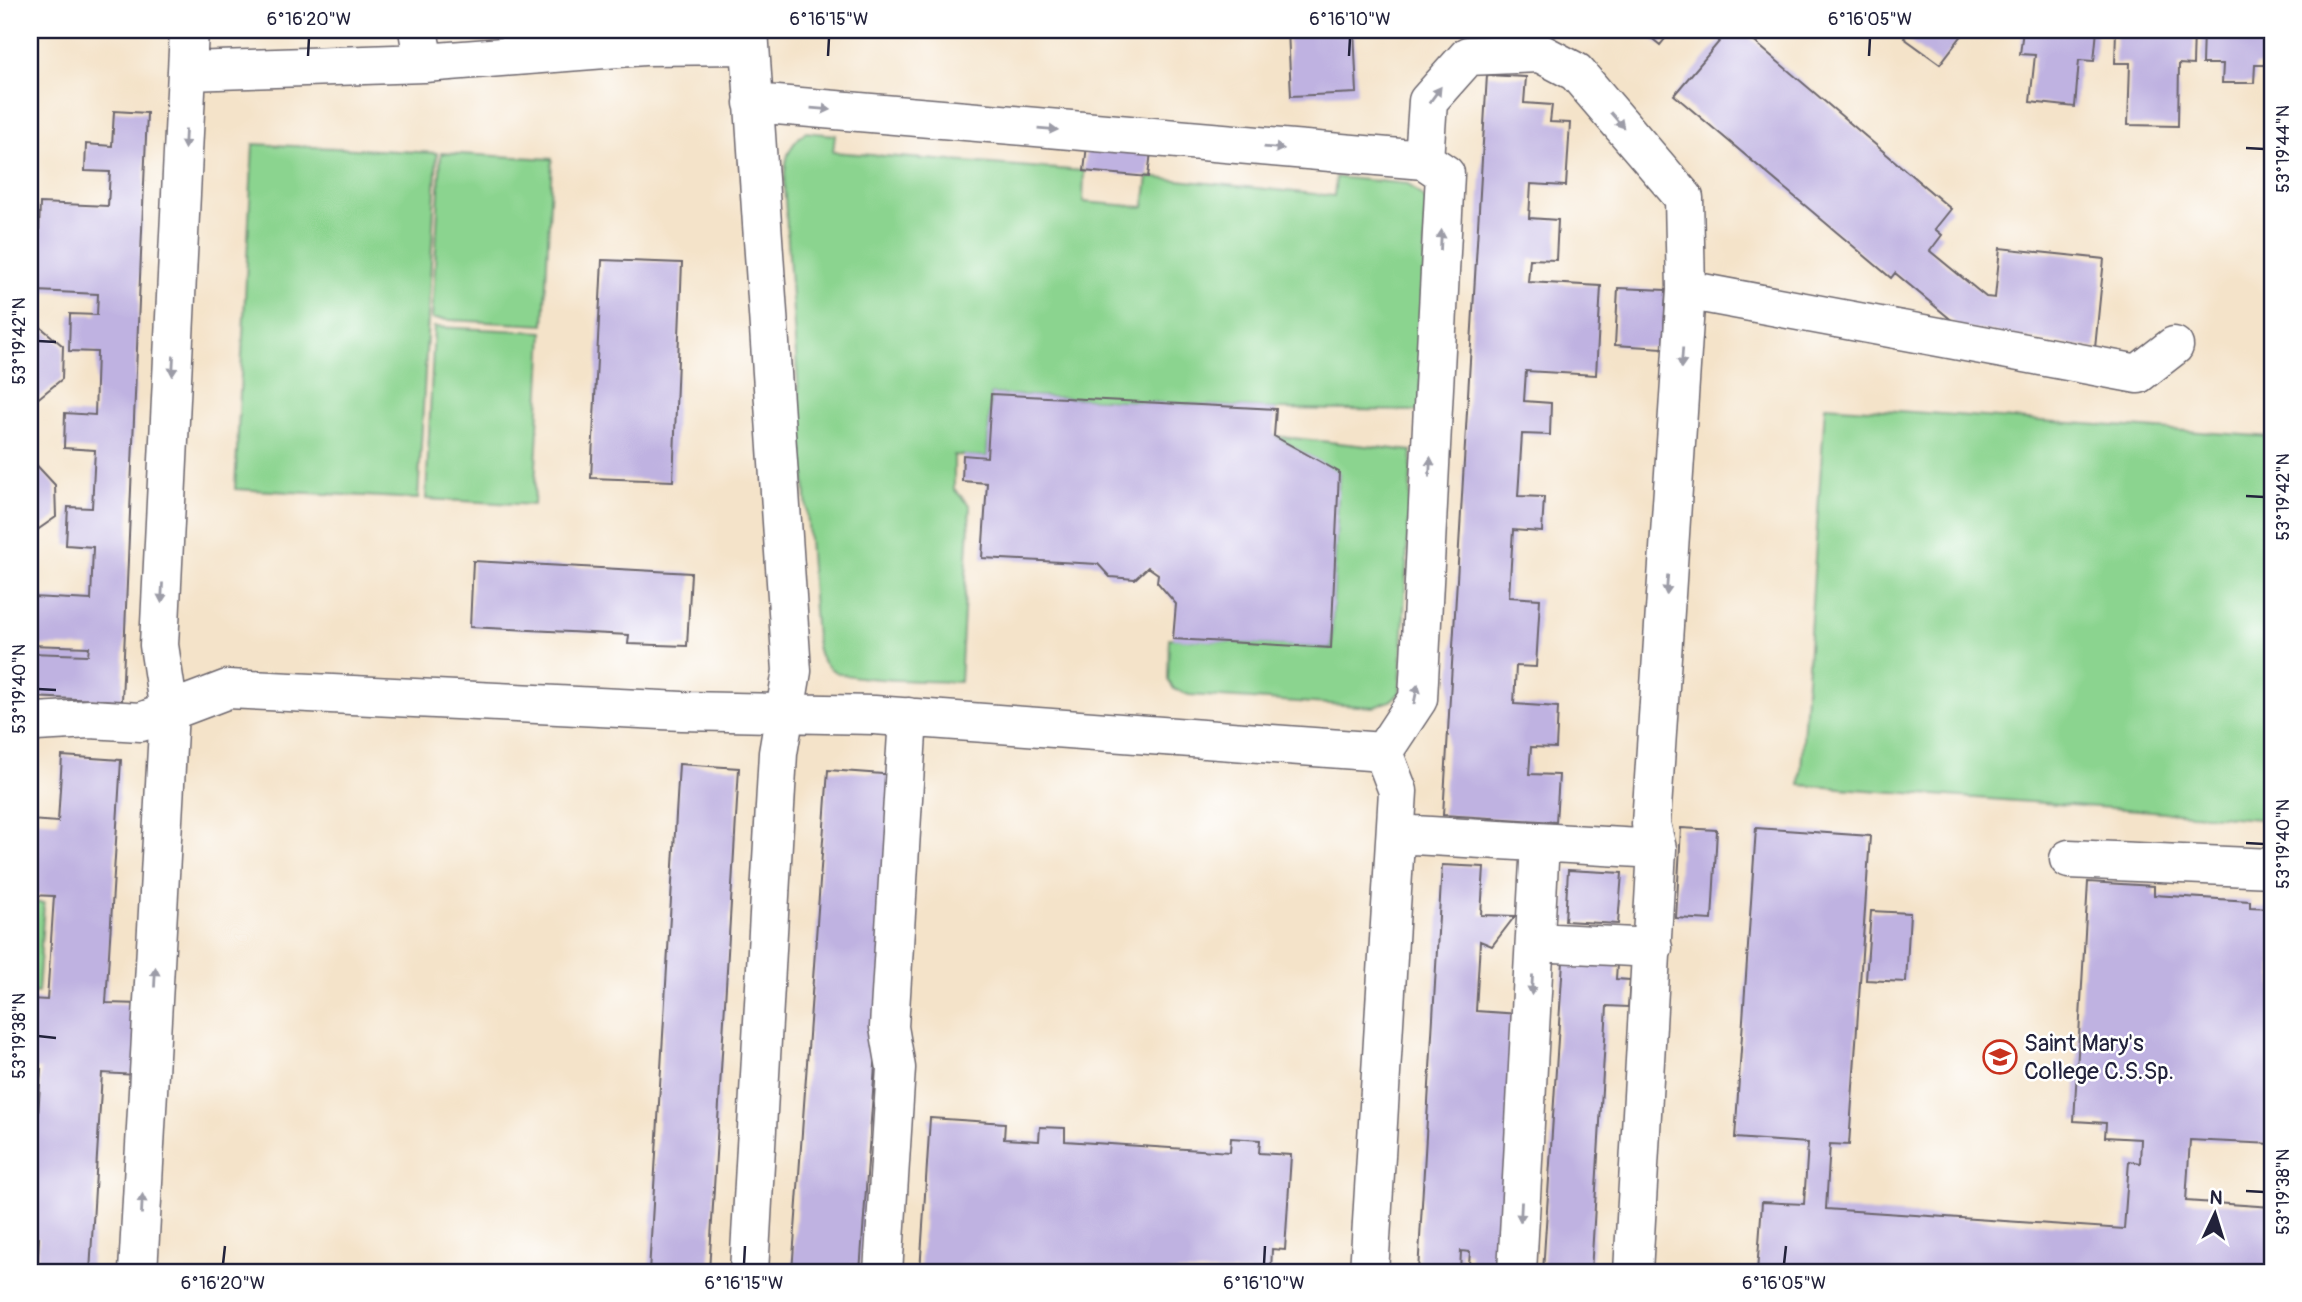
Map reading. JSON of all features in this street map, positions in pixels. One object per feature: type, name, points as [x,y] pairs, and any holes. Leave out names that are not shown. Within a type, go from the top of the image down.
[{"type":"lane","points":[[138,1272],[169,712],[159,645],[189,30]]},
{"type":"lane","points":[[188,71],[421,46],[749,37],[792,671],[778,753],[748,1272]]},
{"type":"lane","points":[[1424,160],[1428,101],[1468,56],[1540,53],[1576,72],[1684,198],[1686,289],[1654,837],[1653,948],[1633,1272]]},
{"type":"lane","points":[[753,103],[1424,160],[1445,174],[1418,699],[1383,752]]},
{"type":"lane","points":[[1686,289],[2138,374],[2174,346]]},
{"type":"lane","points":[[30,725],[36,722],[90,719],[141,722],[228,690],[908,717],[1383,752]]},
{"type":"lane","points":[[883,1272],[897,1069],[889,1027],[908,717]]},
{"type":"lane","points":[[1369,1272],[1398,791],[1383,752]]},
{"type":"lane","points":[[1396,834],[1540,843],[1654,837]]},
{"type":"lane","points":[[1517,1272],[1540,843]]},
{"type":"lane","points":[[2069,859],[2272,868]]},
{"type":"lane","points":[[1535,942],[1653,948]]},
{"type":"green space","points":[[805,132],[835,135],[833,152],[1084,171],[1083,202],[1144,207],[1148,177],[1334,196],[1336,177],[1408,184],[1426,200],[1420,411],[1276,409],[991,394],[987,457],[954,455],[954,489],[970,506],[960,682],[874,679],[834,671],[821,658],[816,639],[784,185],[788,155]]},
{"type":"green space","points":[[253,144],[437,153],[418,499],[235,489]]},
{"type":"green space","points":[[441,153],[552,159],[544,325],[432,319]]},
{"type":"green space","points":[[434,327],[543,332],[534,505],[426,499]]},
{"type":"green space","points":[[1825,406],[2272,437],[2272,820],[1800,785]]},
{"type":"green space","points":[[1274,436],[1412,451],[1400,693],[1390,701],[1374,707],[1189,695],[1174,689],[1168,680],[1169,638],[1331,648],[1339,473]]},
{"type":"green space","points":[[30,902],[44,903],[38,993],[30,992]]},
{"type":"building","points":[[1288,30],[1354,30],[1357,93],[1291,96]]},
{"type":"building","points":[[1642,30],[1672,30],[1660,45]]},
{"type":"building","points":[[1910,30],[1966,30],[1940,64],[1904,38]]},
{"type":"building","points":[[2023,30],[2097,30],[2094,61],[2079,60],[2075,107],[2030,102],[2035,55],[2020,54]]},
{"type":"building","points":[[2116,30],[2194,30],[2193,65],[2179,64],[2178,126],[2128,125],[2130,63],[2115,63]]},
{"type":"building","points":[[2203,30],[2272,30],[2272,65],[2255,65],[2254,83],[2222,83],[2223,64],[2202,64]]},
{"type":"building","points":[[1728,31],[1738,38],[1743,32],[1951,209],[1935,229],[1942,235],[1930,251],[1986,297],[1995,298],[2000,248],[2104,259],[2095,348],[1960,327],[1895,273],[1891,278],[1674,95]]},
{"type":"building","points":[[1487,75],[1526,77],[1524,103],[1552,105],[1550,122],[1570,123],[1566,186],[1531,184],[1529,218],[1558,220],[1556,260],[1530,259],[1528,282],[1601,286],[1596,375],[1526,371],[1524,401],[1551,403],[1550,435],[1522,434],[1518,496],[1544,497],[1542,532],[1513,530],[1509,597],[1540,599],[1536,667],[1516,666],[1514,704],[1558,707],[1556,748],[1531,747],[1529,774],[1559,775],[1556,822],[1443,815]]},
{"type":"building","points":[[114,111],[147,113],[122,701],[30,697],[30,653],[88,655],[89,647],[30,645],[32,597],[91,600],[93,547],[66,545],[68,507],[92,508],[95,450],[64,448],[65,413],[95,415],[97,352],[69,351],[70,314],[97,315],[98,294],[37,291],[40,203],[108,206],[110,172],[85,171],[86,144],[112,146]]},
{"type":"building","points":[[1088,137],[1152,143],[1148,177],[1084,171]]},
{"type":"building","points":[[602,260],[682,263],[673,481],[591,478]]},
{"type":"building","points":[[1618,288],[1666,290],[1663,348],[1615,345]]},
{"type":"building","points":[[31,319],[63,346],[62,379],[30,405]]},
{"type":"building","points":[[991,394],[1276,409],[1274,436],[1339,472],[1331,648],[1173,639],[1176,604],[1157,582],[1158,574],[1148,567],[1135,579],[1110,577],[1098,564],[982,558],[987,483],[962,481],[963,455],[987,457]]},
{"type":"building","points":[[30,458],[55,485],[56,517],[30,535]]},
{"type":"building","points":[[473,561],[691,573],[687,646],[628,644],[629,635],[470,627]]},
{"type":"building","points":[[62,756],[121,760],[106,1003],[141,1004],[137,1075],[102,1073],[90,1272],[37,1272],[39,1238],[30,1238],[30,1162],[35,1163],[41,1069],[30,1069],[30,999],[47,1000],[54,896],[30,895],[30,820],[58,822]]},
{"type":"building","points":[[679,764],[739,768],[709,1272],[649,1272]]},
{"type":"building","points":[[828,770],[896,775],[860,1272],[792,1272]]},
{"type":"building","points":[[1681,828],[1717,830],[1712,920],[1676,918]]},
{"type":"building","points":[[1756,828],[1870,836],[1849,1145],[1830,1144],[1826,1209],[2124,1229],[2129,1161],[2140,1163],[2141,1139],[2105,1137],[2106,1123],[2074,1121],[2088,882],[2154,886],[2154,895],[2250,901],[2250,907],[2272,908],[2272,1144],[2190,1140],[2186,1201],[2272,1207],[2272,1272],[1757,1272],[1762,1202],[1804,1204],[1808,1143],[1735,1138]]},
{"type":"building","points":[[1442,865],[1484,867],[1481,915],[1515,916],[1492,946],[1480,941],[1476,1011],[1519,1014],[1505,1268],[1469,1264],[1470,1252],[1461,1251],[1460,1272],[1418,1272]]},
{"type":"building","points":[[1568,870],[1622,873],[1618,924],[1565,921]]},
{"type":"building","points":[[1871,911],[1910,913],[1906,982],[1866,980]]},
{"type":"building","points":[[1563,961],[1617,964],[1616,979],[1630,980],[1628,1007],[1607,1006],[1591,1272],[1543,1272]]},
{"type":"building","points":[[930,1118],[1005,1123],[1004,1139],[1039,1141],[1040,1127],[1065,1128],[1065,1141],[1230,1152],[1231,1138],[1260,1140],[1259,1153],[1291,1155],[1285,1250],[1272,1249],[1271,1272],[920,1272]]},
{"type":"place","name":"Saint Mary's College C.S.Sp.","points":[[2000,1057]]}]
